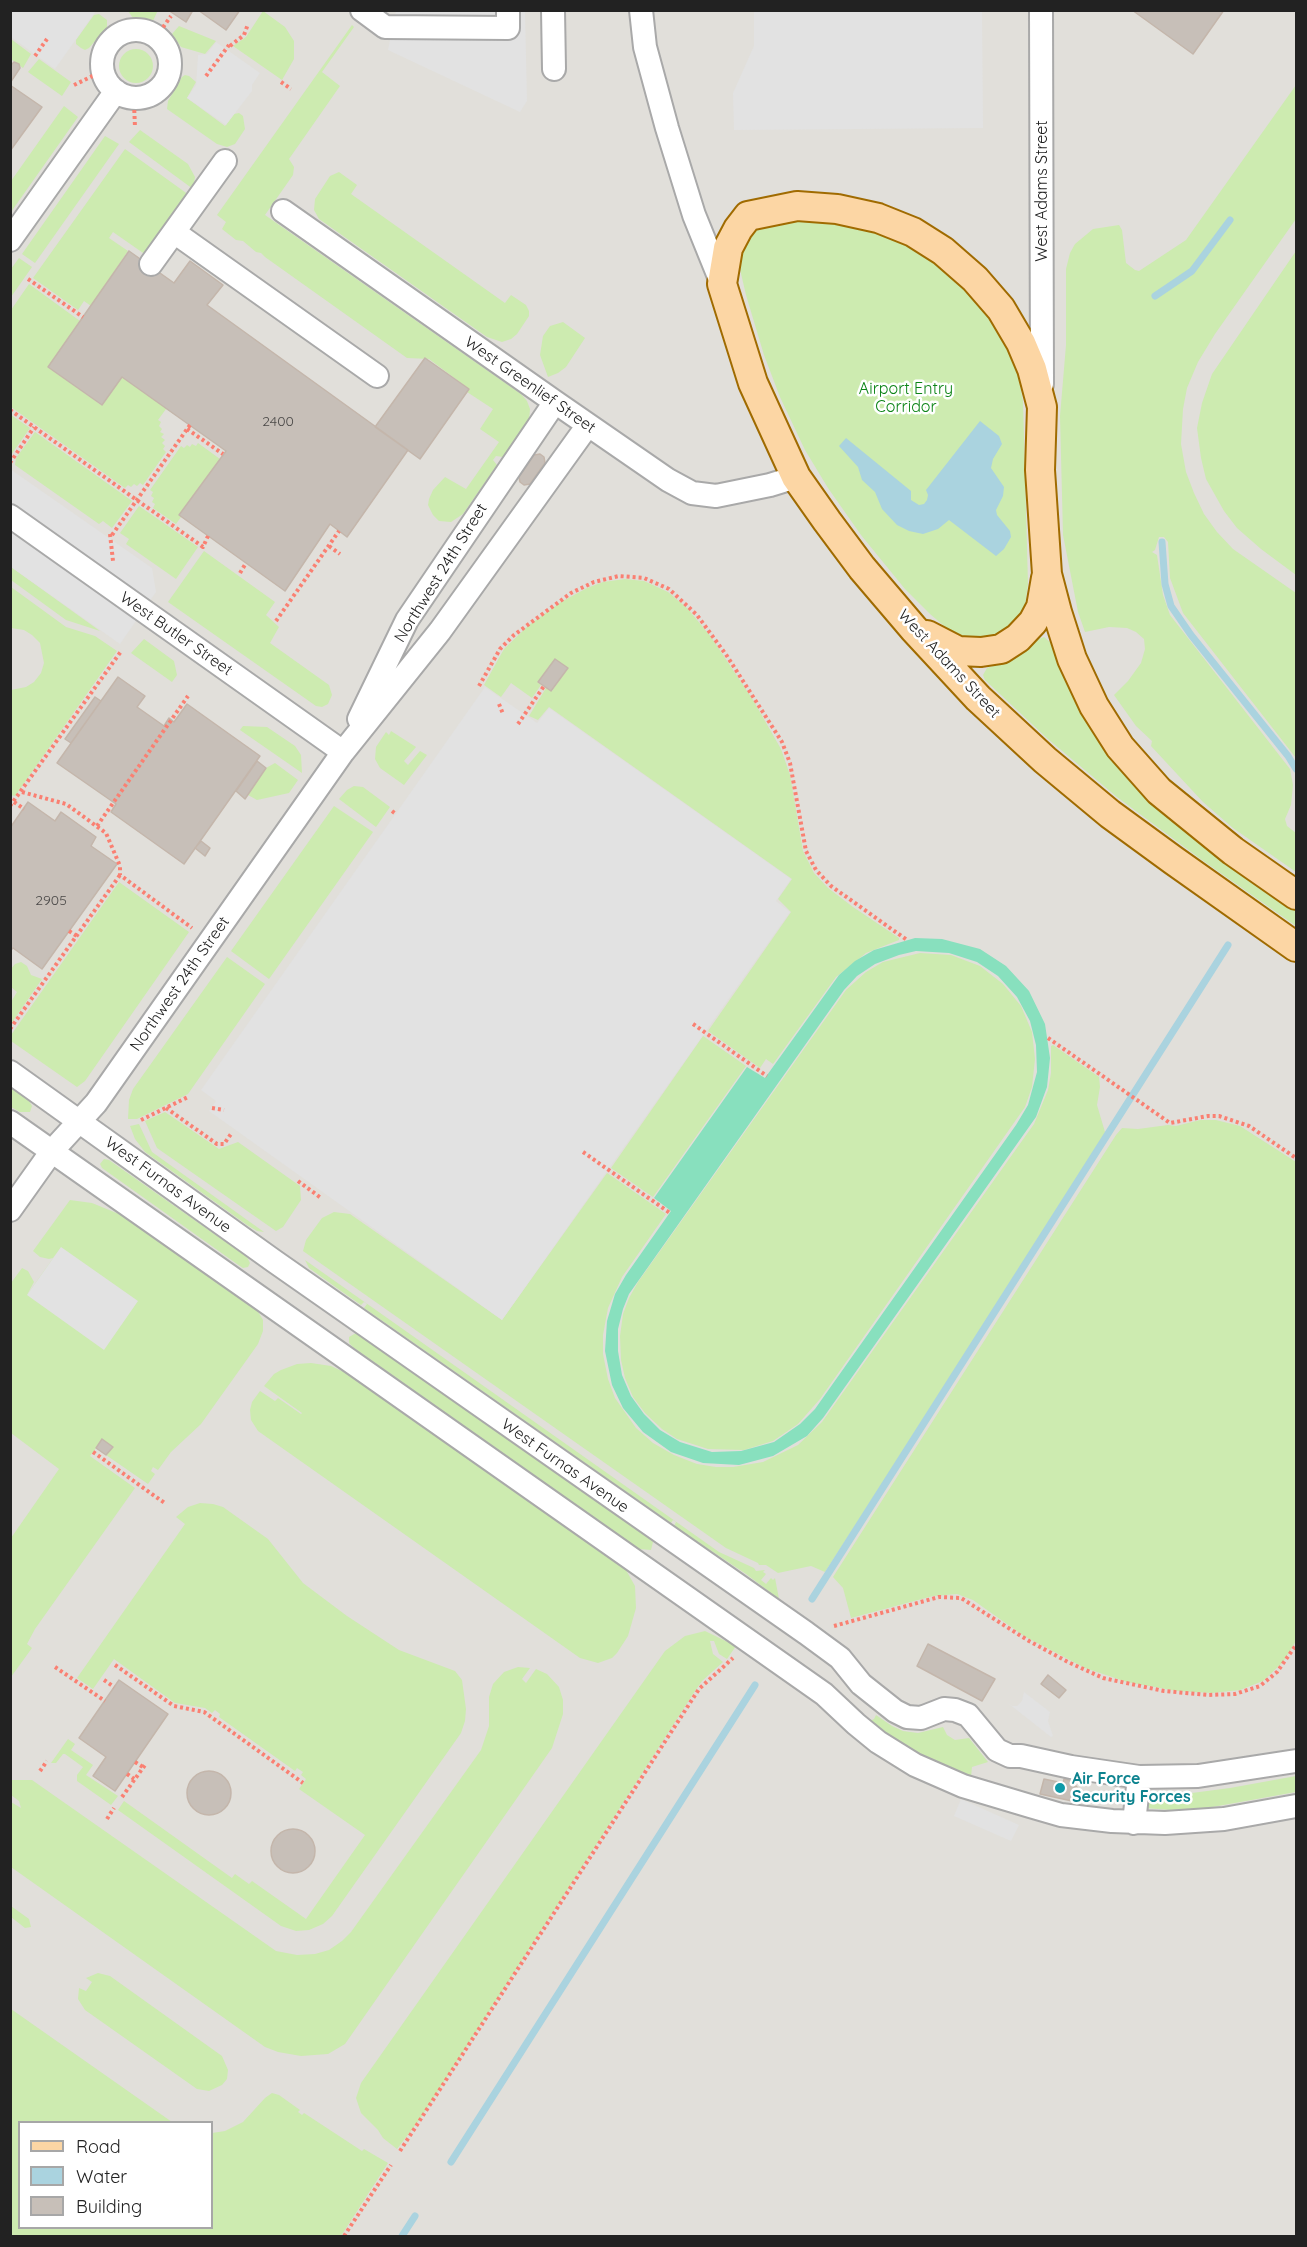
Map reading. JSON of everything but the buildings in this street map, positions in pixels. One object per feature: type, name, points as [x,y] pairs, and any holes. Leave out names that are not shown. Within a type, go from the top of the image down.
[{"type":"main road","name":"West Adams Street","points":[[1296,895],[1233,851],[1159,791],[1120,747],[1094,706],[1072,659],[1047,573],[1040,480],[1042,407],[1032,369],[1021,343],[1001,309],[975,279],[943,250],[913,232],[878,218],[837,208],[797,206],[748,216],[728,248],[722,285],[753,383],[796,477],[862,568],[914,629],[978,698],[1053,766],[1110,814],[1296,947]]},
{"type":"main road","points":[[914,629],[958,651],[981,652],[1001,649],[1018,638],[1033,622],[1041,607],[1047,573]]},
{"type":"street","points":[[362,10],[385,27],[414,19],[508,28],[508,10]]},
{"type":"street","points":[[553,10],[554,69]]},
{"type":"street","name":"West Adams Street","points":[[641,10],[645,47],[667,128],[693,214],[722,285]]},
{"type":"street","name":"West Adams Street","points":[[1041,10],[1042,407]]},
{"type":"street","points":[[130,30],[141,30],[156,37],[165,46],[169,55],[168,76],[162,86],[145,97],[125,95],[108,82],[103,71],[102,60],[111,41],[130,30]]},
{"type":"street","points":[[10,240],[125,95]]},
{"type":"street","points":[[152,264],[225,160]]},
{"type":"street","name":"West Greenlief Street","points":[[284,211],[588,425],[668,480],[692,493],[716,496],[796,477]]},
{"type":"street","points":[[174,232],[377,376]]},
{"type":"street","name":"Northwest 24th Street","points":[[342,752],[407,620],[555,402]]},
{"type":"street","name":"Northwest 24th Street","points":[[10,1210],[52,1152],[103,1093],[342,752],[440,631],[588,425]]},
{"type":"street","name":"West Butler Street","points":[[10,516],[342,752]]},
{"type":"street","name":"West Furnas Avenue","points":[[10,1072],[306,1284],[806,1633],[840,1658],[861,1684],[895,1711],[907,1717],[921,1718],[944,1709],[955,1710],[968,1715],[997,1750],[1010,1756],[1022,1755],[1071,1767],[1139,1777],[1198,1776],[1296,1761]]},
{"type":"street","points":[[10,1122],[824,1694],[856,1725],[915,1765],[963,1786],[1061,1815],[1134,1823],[1224,1819],[1296,1806]]},
{"type":"street","points":[[1134,1823],[1139,1777]]},
{"type":"path","points":[[156,37],[171,16]]},
{"type":"path","points":[[206,76],[229,45],[244,36],[248,24]]},
{"type":"path","points":[[35,57],[47,39]]},
{"type":"path","points":[[74,85],[103,71]]},
{"type":"path","points":[[281,82],[291,89]]},
{"type":"path","points":[[125,95],[135,128]]},
{"type":"path","points":[[28,279],[83,317]]},
{"type":"path","points":[[10,410],[203,547],[208,536]]},
{"type":"path","points":[[10,463],[34,427]]},
{"type":"path","points":[[113,563],[111,535],[189,427],[223,454]]},
{"type":"path","points":[[276,621],[339,531]]},
{"type":"path","points":[[329,546],[340,554]]},
{"type":"path","points":[[240,573],[246,563]]},
{"type":"path","points":[[479,686],[500,649],[514,635],[571,593],[594,582],[619,576],[644,578],[669,588],[697,615],[727,656],[782,742],[790,763],[806,851],[816,870],[831,886],[907,940]]},
{"type":"path","points":[[24,809],[12,804],[122,650]]},
{"type":"path","points":[[518,724],[543,686]]},
{"type":"path","points":[[97,826],[188,696]]},
{"type":"path","points":[[499,704],[503,714]]},
{"type":"path","points":[[10,1029],[120,875],[120,867],[106,833],[66,804],[22,792]]},
{"type":"path","points":[[120,875],[192,928]]},
{"type":"path","points":[[69,931],[77,936]]},
{"type":"path","points":[[693,1024],[767,1076]]},
{"type":"path","points":[[1048,1038],[1170,1123],[1219,1116],[1250,1126],[1296,1158]]},
{"type":"path","points":[[141,1120],[188,1097]]},
{"type":"path","points":[[166,1108],[217,1144],[225,1143],[231,1134]]},
{"type":"path","points":[[212,1108],[224,1110]]},
{"type":"path","points":[[583,1152],[670,1213]]},
{"type":"path","points":[[298,1181],[321,1197]]},
{"type":"path","points":[[93,1452],[102,1455],[166,1504]]},
{"type":"path","points":[[825,1629],[939,1597],[961,1598],[1029,1641],[1103,1678],[1164,1691],[1208,1695],[1235,1694],[1260,1686],[1277,1672],[1296,1645]]},
{"type":"path","points":[[400,2151],[699,1689],[740,1651]]},
{"type":"path","points":[[115,1665],[174,1706],[204,1712],[303,1783]]},
{"type":"path","points":[[55,1667],[105,1701]]},
{"type":"path","points":[[104,1680],[114,1687]]},
{"type":"path","points":[[40,1771],[47,1761]]},
{"type":"path","points":[[122,1797],[144,1766],[135,1762]]},
{"type":"path","points":[[127,1774],[134,1779]]},
{"type":"path","points":[[107,1818],[114,1808]]},
{"type":"path","points":[[344,2236],[391,2165]]},
{"type":"shaded area","points":[[11,10],[96,11],[55,69],[11,37]]},
{"type":"shaded area","points":[[11,11],[1296,11],[1296,2236],[11,2236]]},
{"type":"shaded area","points":[[396,11],[525,11],[527,101],[520,112],[388,50]]},
{"type":"shaded area","points":[[754,11],[982,11],[983,128],[734,130],[733,93],[754,46]]},
{"type":"shaded area","points":[[216,42],[260,73],[252,85],[252,91],[226,125],[187,98],[196,85],[198,55],[207,54]]},
{"type":"shaded area","points":[[10,469],[152,568],[156,592],[120,644],[11,567]]},
{"type":"shaded area","points":[[485,687],[537,723],[549,708],[791,879],[776,901],[790,912],[502,1320],[209,1111],[216,1101],[201,1090]]},
{"type":"shaded area","points":[[61,1247],[138,1301],[104,1350],[27,1295]]},
{"type":"shaded area","points":[[1024,1692],[1050,1712],[1048,1721],[1053,1736],[1051,1737],[1004,1700],[1012,1706],[1017,1706],[1022,1701]]},
{"type":"shaded area","points":[[961,1799],[1019,1825],[1011,1841],[954,1816]]},
{"type":"green space","points":[[158,10],[153,21],[133,18],[128,11]]},
{"type":"green space","points":[[263,11],[285,27],[294,41],[294,59],[282,80],[233,46],[246,37]]},
{"type":"green space","points":[[99,14],[107,20],[107,27],[85,50],[76,44],[76,40],[94,15]]},
{"type":"green space","points":[[352,25],[354,27],[322,72],[340,86],[289,159],[294,167],[293,175],[265,215],[521,394],[527,401],[530,409],[529,421],[503,457],[496,456],[493,460],[497,465],[463,514],[451,522],[439,521],[433,515],[428,505],[429,499],[433,490],[445,477],[466,489],[499,442],[480,429],[493,409],[467,392],[469,389],[429,359],[407,358],[261,253],[256,252],[243,241],[236,240],[222,229],[226,222],[217,215]]},
{"type":"green space","points":[[179,26],[216,41],[205,54],[181,47],[172,34]]},
{"type":"green space","points":[[11,39],[31,54],[23,68],[11,59]]},
{"type":"green space","points":[[136,49],[148,54],[153,66],[148,78],[136,83],[124,78],[119,66],[124,54]]},
{"type":"green space","points":[[39,59],[71,82],[62,96],[28,72]]},
{"type":"green space","points":[[185,75],[196,82],[187,98],[225,126],[234,114],[239,113],[243,116],[245,129],[235,144],[227,147],[217,144],[167,109],[168,101]]},
{"type":"green space","points":[[1296,85],[1296,219],[1215,334],[1198,362],[1187,388],[1181,444],[1186,472],[1194,493],[1204,514],[1217,532],[1233,549],[1296,593],[1296,758],[1183,613],[1170,578],[1168,542],[1164,537],[1159,537],[1155,550],[1152,552],[1157,555],[1163,595],[1170,615],[1290,769],[1293,785],[1291,805],[1285,819],[1287,826],[1296,833],[1296,872],[1233,828],[1203,802],[1151,746],[1152,741],[1136,726],[1114,695],[1141,663],[1145,649],[1144,639],[1127,628],[1109,627],[1085,632],[1078,612],[1063,535],[1060,416],[1066,345],[1066,269],[1075,244],[1093,229],[1119,225],[1122,230],[1126,263],[1139,271],[1186,240]]},
{"type":"green space","points":[[64,106],[78,117],[11,212],[11,181]]},
{"type":"green space","points":[[140,130],[188,164],[195,177],[193,189],[129,142]]},
{"type":"green space","points":[[105,136],[119,144],[35,263],[22,254]]},
{"type":"green space","points":[[125,149],[189,195],[146,255],[113,232],[109,238],[128,251],[91,306],[84,301],[78,310],[33,278]]},
{"type":"green space","points":[[339,172],[357,185],[351,194],[505,303],[511,295],[526,305],[529,316],[517,334],[502,342],[487,337],[319,219],[314,210],[315,199],[330,176]]},
{"type":"green space","name":"Airport Entry Corridor","points":[[782,219],[838,219],[882,231],[947,267],[989,315],[1006,345],[1017,370],[1023,401],[1028,584],[1025,606],[1015,621],[1002,631],[987,638],[963,637],[949,630],[930,614],[905,589],[861,535],[805,450],[780,397],[764,355],[739,265],[740,248],[748,235],[761,225]]},
{"type":"green space","points":[[1296,251],[1296,575],[1237,528],[1224,511],[1206,479],[1197,428],[1202,403],[1212,374]]},
{"type":"green space","points":[[19,258],[32,267],[11,297],[11,269]]},
{"type":"green space","points":[[29,284],[80,321],[48,367],[101,405],[122,377],[183,420],[166,409],[158,420],[161,422],[160,432],[164,434],[161,437],[165,440],[162,443],[166,452],[143,485],[134,484],[131,487],[128,485],[125,488],[11,407],[11,310]]},
{"type":"green space","points":[[563,322],[585,338],[566,367],[548,377],[540,355],[543,336],[550,326]]},
{"type":"green space","points":[[11,415],[30,428],[11,455]]},
{"type":"green space","points":[[35,432],[132,501],[112,528],[103,521],[99,524],[15,465],[16,458]]},
{"type":"green space","points":[[198,443],[220,459],[179,515],[181,517],[176,524],[153,508],[154,498],[151,496],[153,492],[150,490],[181,446],[190,447],[192,444],[196,446]]},
{"type":"green space","points":[[139,506],[198,547],[176,579],[126,544],[129,539],[120,533]]},
{"type":"green space","points":[[204,551],[275,602],[266,615],[279,627],[270,643],[329,685],[332,695],[328,704],[322,707],[316,706],[168,602]]},
{"type":"green space","points":[[11,567],[100,631],[66,620],[11,580]]},
{"type":"green space","points":[[625,579],[644,581],[668,592],[688,609],[711,637],[753,700],[781,749],[790,775],[803,851],[814,873],[828,888],[899,938],[899,940],[866,953],[836,977],[773,1064],[766,1059],[760,1068],[708,1031],[791,912],[778,899],[792,879],[549,707],[538,720],[529,716],[546,688],[552,691],[568,668],[555,659],[538,682],[541,685],[532,698],[511,683],[501,697],[484,685],[504,649],[529,625],[561,602],[587,588],[603,582]]},
{"type":"green space","points":[[11,587],[66,627],[95,636],[117,651],[15,796],[10,795],[11,690],[26,687],[34,682],[41,673],[44,663],[40,643],[24,630],[11,628]]},
{"type":"green space","points":[[1044,637],[1051,643],[1071,690],[1296,907],[1296,926],[1117,797],[1048,739],[985,680],[983,675],[987,668],[1009,660],[1036,640]]},
{"type":"green space","points":[[144,639],[174,661],[177,675],[172,682],[131,653]]},
{"type":"green space","points":[[243,726],[267,727],[295,746],[301,755],[302,773],[240,730]]},
{"type":"green space","points":[[391,731],[416,747],[404,761],[408,765],[420,751],[427,755],[404,785],[380,768],[375,759],[376,747],[386,732],[389,735]]},
{"type":"green space","points":[[275,763],[298,780],[289,793],[257,800],[248,795],[266,768]]},
{"type":"green space","points":[[354,786],[363,787],[390,807],[376,827],[339,799]]},
{"type":"green space","points":[[334,806],[373,832],[269,979],[231,951]]},
{"type":"green space","points":[[119,882],[189,932],[85,1081],[77,1087],[11,1041],[11,1035]]},
{"type":"green space","points":[[915,938],[942,939],[980,949],[1006,966],[1029,991],[1045,1024],[1050,1058],[1047,1087],[1036,1117],[823,1418],[807,1436],[773,1456],[739,1465],[703,1463],[671,1452],[643,1432],[623,1408],[612,1385],[605,1351],[607,1321],[615,1294],[671,1211],[654,1198],[747,1067],[765,1078],[839,975],[855,961],[874,950]],"holes":[[[916,951],[949,953],[977,962],[998,976],[1017,997],[1030,1021],[1036,1045],[1037,1072],[1028,1105],[815,1409],[800,1424],[774,1442],[741,1451],[712,1452],[680,1442],[660,1430],[644,1414],[631,1396],[622,1375],[618,1351],[618,1329],[629,1294],[844,990],[857,976],[875,964],[899,955]]]},
{"type":"green space","points":[[920,953],[951,955],[980,966],[1003,984],[1021,1006],[1032,1032],[1035,1059],[1032,1087],[1025,1107],[820,1399],[798,1424],[773,1441],[744,1450],[708,1449],[677,1439],[645,1413],[633,1397],[625,1378],[621,1360],[620,1336],[623,1314],[629,1298],[638,1282],[846,990],[866,972],[883,962]]},
{"type":"green space","points":[[227,957],[265,984],[188,1094],[137,1119],[128,1119],[129,1100],[133,1089]]},
{"type":"green space","points":[[21,962],[27,966],[31,975],[42,979],[11,1024],[11,1002],[17,992],[11,987],[11,969],[15,964]]},
{"type":"green space","points":[[703,1036],[746,1066],[653,1197],[611,1168]]},
{"type":"green space","points":[[1053,1045],[1099,1077],[1097,1105],[1105,1132],[1102,1143],[825,1572],[811,1566],[778,1573],[766,1565],[759,1565],[726,1548],[303,1251],[306,1240],[322,1218],[334,1212],[350,1214],[502,1320],[607,1173],[666,1214],[622,1277],[608,1308],[603,1335],[603,1354],[615,1398],[636,1428],[653,1443],[674,1455],[697,1464],[716,1467],[763,1462],[798,1445],[822,1422],[1034,1124],[1048,1090],[1051,1073],[1051,1046]]},
{"type":"green space","points":[[11,1087],[29,1101],[32,1106],[30,1112],[20,1112],[11,1107]]},
{"type":"green space","points":[[165,1112],[219,1149],[238,1142],[300,1186],[301,1200],[283,1227],[276,1231],[157,1148],[145,1121]]},
{"type":"green space","points":[[1200,1120],[1216,1120],[1240,1126],[1296,1162],[1296,1641],[1283,1662],[1263,1681],[1240,1690],[1212,1693],[1177,1691],[1127,1682],[1085,1668],[1024,1636],[973,1600],[957,1594],[933,1596],[851,1618],[843,1588],[833,1577],[1116,1135],[1122,1128],[1176,1126]]},
{"type":"green space","points":[[139,1124],[152,1152],[264,1232],[247,1225],[145,1152],[135,1139],[130,1126]]},
{"type":"green space","points":[[104,1159],[109,1160],[247,1257],[250,1263],[248,1267],[243,1268],[237,1264],[102,1168],[100,1164]]},
{"type":"green space","points":[[70,1200],[92,1203],[124,1216],[257,1310],[263,1320],[263,1331],[258,1344],[201,1424],[171,1452],[158,1470],[153,1467],[151,1471],[155,1474],[148,1484],[106,1455],[112,1447],[102,1440],[90,1456],[135,1488],[35,1629],[27,1644],[32,1648],[11,1677],[11,1538],[59,1469],[11,1433],[11,1283],[22,1268],[28,1271],[34,1282],[27,1295],[61,1247],[53,1258],[49,1259],[40,1257],[33,1251]]},
{"type":"green space","points":[[305,1260],[719,1552],[756,1571],[765,1570],[763,1572],[766,1574],[761,1580],[766,1584],[771,1578],[773,1580],[775,1578],[779,1599],[674,1526],[676,1522],[673,1520],[671,1523],[364,1308],[367,1304],[364,1302],[361,1305],[341,1291],[309,1268]]},
{"type":"green space","points":[[356,1333],[372,1341],[649,1537],[653,1542],[651,1550],[639,1549],[354,1348],[349,1343],[349,1337]]},
{"type":"green space","points":[[311,1363],[331,1366],[346,1373],[626,1570],[635,1586],[636,1608],[628,1636],[617,1653],[612,1658],[598,1663],[580,1658],[258,1431],[251,1420],[250,1410],[252,1402],[260,1391],[275,1401],[278,1398],[302,1413],[264,1386],[274,1374],[281,1370],[297,1364]]},
{"type":"green space","points":[[200,1503],[223,1507],[268,1539],[303,1583],[347,1616],[399,1650],[455,1671],[462,1680],[466,1709],[461,1733],[332,1916],[323,1924],[309,1930],[296,1931],[281,1926],[118,1810],[124,1801],[232,1878],[235,1874],[249,1884],[252,1881],[306,1919],[365,1835],[299,1789],[306,1779],[301,1775],[303,1772],[297,1768],[295,1771],[219,1717],[220,1714],[215,1710],[212,1713],[205,1708],[175,1703],[114,1659],[93,1689],[77,1678],[185,1524],[176,1517],[188,1507]]},
{"type":"green space","points":[[705,1631],[736,1646],[727,1659],[719,1654],[714,1641],[710,1641],[713,1654],[723,1662],[702,1681],[693,1694],[420,2119],[397,2149],[383,2138],[361,2113],[356,2098],[361,2083],[665,1651],[685,1636]]},
{"type":"green space","points":[[518,1667],[530,1668],[522,1679],[526,1683],[536,1669],[547,1674],[559,1687],[563,1700],[563,1714],[552,1748],[345,2044],[328,2054],[301,2056],[265,2047],[11,1867],[11,1802],[21,1808],[19,1801],[11,1795],[11,1780],[32,1780],[276,1951],[297,1955],[329,1950],[351,1932],[481,1750],[489,1726],[489,1697],[493,1684],[504,1672]]},
{"type":"green space","points":[[876,1715],[903,1731],[918,1733],[943,1727],[947,1735],[955,1740],[969,1738],[988,1762],[972,1767],[971,1777],[925,1762],[868,1722]]},
{"type":"green space","points":[[68,1739],[75,1744],[71,1750],[93,1765],[86,1775],[118,1796],[111,1805],[77,1781],[77,1775],[83,1767],[65,1754],[56,1763],[51,1763]]},
{"type":"green space","points":[[1296,1776],[1296,1792],[1207,1808],[1171,1810],[1145,1808],[1146,1799],[1230,1788]]},
{"type":"green space","points":[[11,1906],[29,1919],[31,1927],[25,1928],[11,1917]]},
{"type":"green space","points":[[98,1973],[110,1976],[222,2056],[228,2070],[227,2079],[222,2085],[209,2091],[197,2089],[85,2010],[78,1999],[79,1988],[86,1991],[92,1982],[86,1978]]},
{"type":"green space","points":[[11,2009],[171,2121],[18,2121],[18,2229],[213,2229],[213,2133],[225,2131],[243,2122],[272,2093],[279,2095],[300,2110],[298,2112],[302,2115],[304,2113],[362,2151],[364,2149],[388,2163],[341,2236],[11,2236]]},
{"type":"water","points":[[980,421],[999,436],[1002,444],[993,459],[991,468],[1004,487],[1003,496],[996,510],[997,515],[1010,531],[1011,537],[1004,549],[996,556],[949,520],[938,529],[923,534],[897,525],[882,509],[875,492],[862,480],[858,467],[839,446],[846,438],[911,491],[911,500],[919,505],[924,504],[927,500],[926,490]]},
{"type":"waterway","points":[[1155,296],[1192,271],[1230,220]]},
{"type":"waterway","points":[[1162,542],[1165,584],[1171,606],[1296,769]]},
{"type":"waterway","points":[[812,1599],[1228,945]]},
{"type":"waterway","points":[[451,2162],[755,1685]]},
{"type":"waterway","points":[[402,2236],[415,2216]]},
{"type":"place","name":"Air Force Security Forces","points":[[1060,1788]]}]
